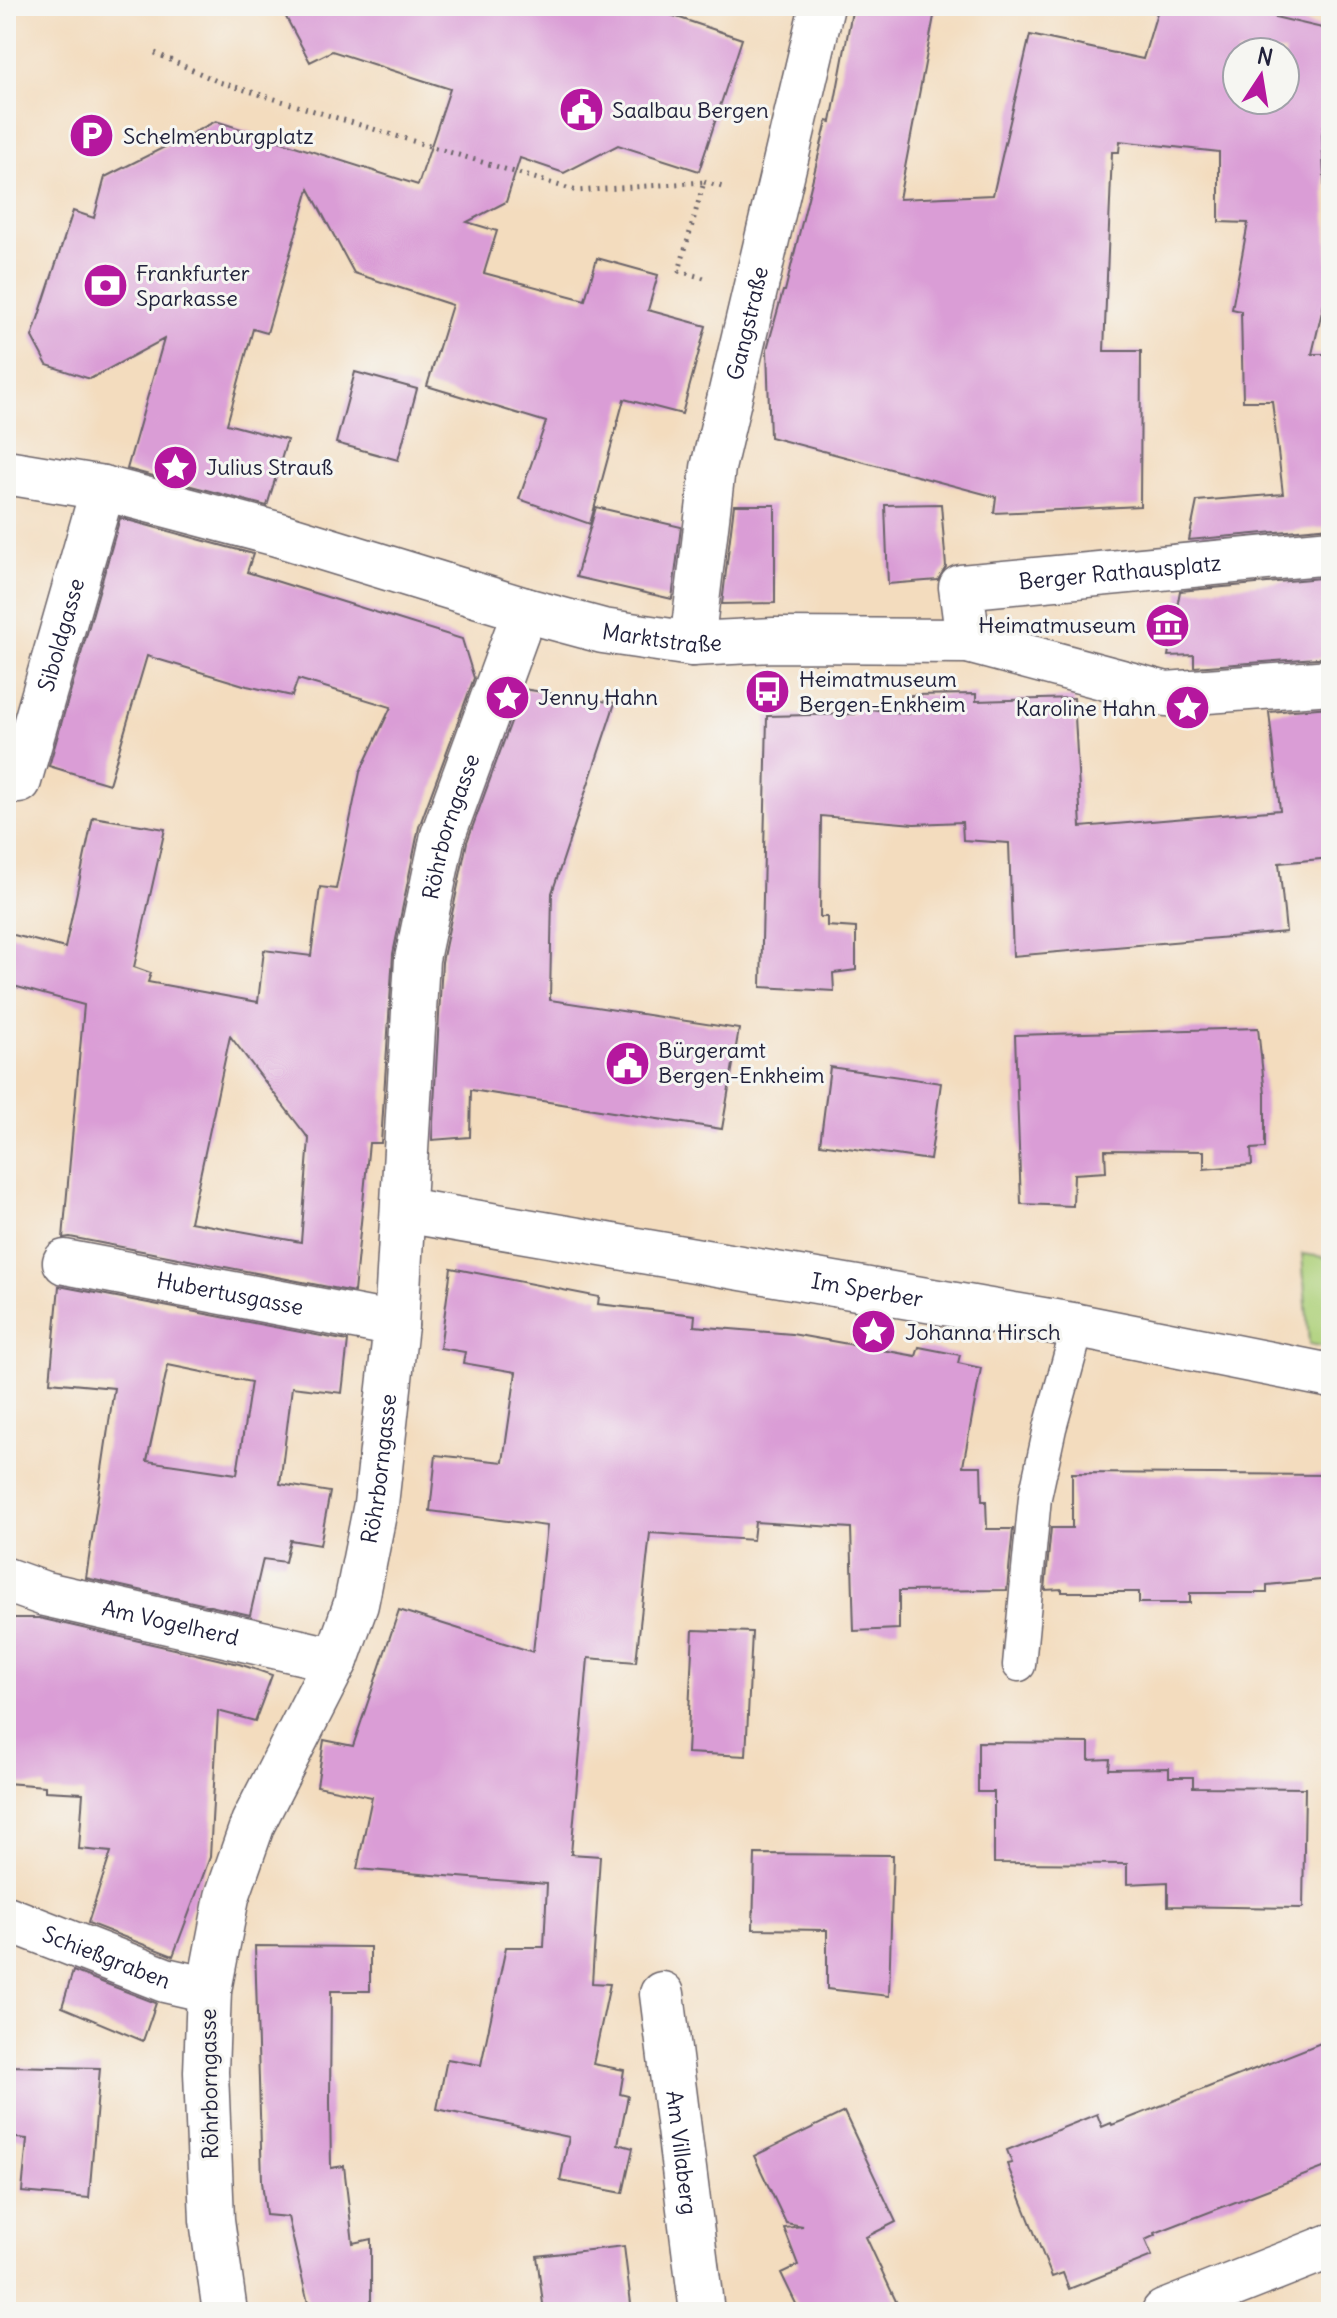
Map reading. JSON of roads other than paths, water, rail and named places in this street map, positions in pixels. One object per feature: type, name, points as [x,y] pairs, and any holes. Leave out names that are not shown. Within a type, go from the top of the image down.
[{"type":"street","name":"Gangstraße","points":[[692,644],[713,468],[822,6]]},
{"type":"street","name":"Marktstraße","points":[[6,472],[103,488],[277,534],[603,631],[692,644],[774,640],[968,641],[1166,694],[1331,682]]},
{"type":"street","name":"Siboldgasse","points":[[19,781],[103,488]]},
{"type":"street","name":"Berger Rathausplatz","points":[[968,641],[961,587],[1331,552]]},
{"type":"street","name":"Röhrborngasse","points":[[225,2312],[212,2220],[206,2072],[209,1990],[227,1897],[253,1823],[336,1660],[356,1604],[376,1504],[396,1325],[417,959],[443,835],[525,610]]},
{"type":"street","name":"Im Sperber","points":[[404,1210],[1078,1326],[1331,1376]]},
{"type":"street","name":"Hubertusgasse","points":[[65,1262],[396,1325]]},
{"type":"street","name":"Am Vogelherd","points":[[6,1580],[45,1594],[336,1660]]},
{"type":"street","name":"Schießgraben","points":[[6,1918],[165,1980],[209,1990]]},
{"type":"street","name":"Am Villaberg","points":[[662,1994],[702,2312]]},
{"type":"street","points":[[1164,2312],[1331,2246]]},
{"type":"lane","points":[[1019,1665],[1035,1497],[1078,1326]]},
{"type":"place","name":"Saalbau Bergen","points":[[581,110]]},
{"type":"place","name":"Schelmenburgplatz","points":[[92,136]]},
{"type":"place","name":"Frankfurter Sparkasse","points":[[105,286]]},
{"type":"place","name":"Julius Strauß","points":[[175,467]]},
{"type":"place","name":"Heimatmuseum","points":[[1167,625]]},
{"type":"place","name":"Heimatmuseum Bergen-Enkheim","points":[[768,692]]},
{"type":"place","name":"Jenny Hahn","points":[[507,697]]},
{"type":"place","name":"Karoline Hahn","points":[[1187,708]]},
{"type":"place","name":"Bürgeramt Bergen-Enkheim","points":[[627,1063]]},
{"type":"place","name":"Johanna Hirsch","points":[[874,1332]]}]
